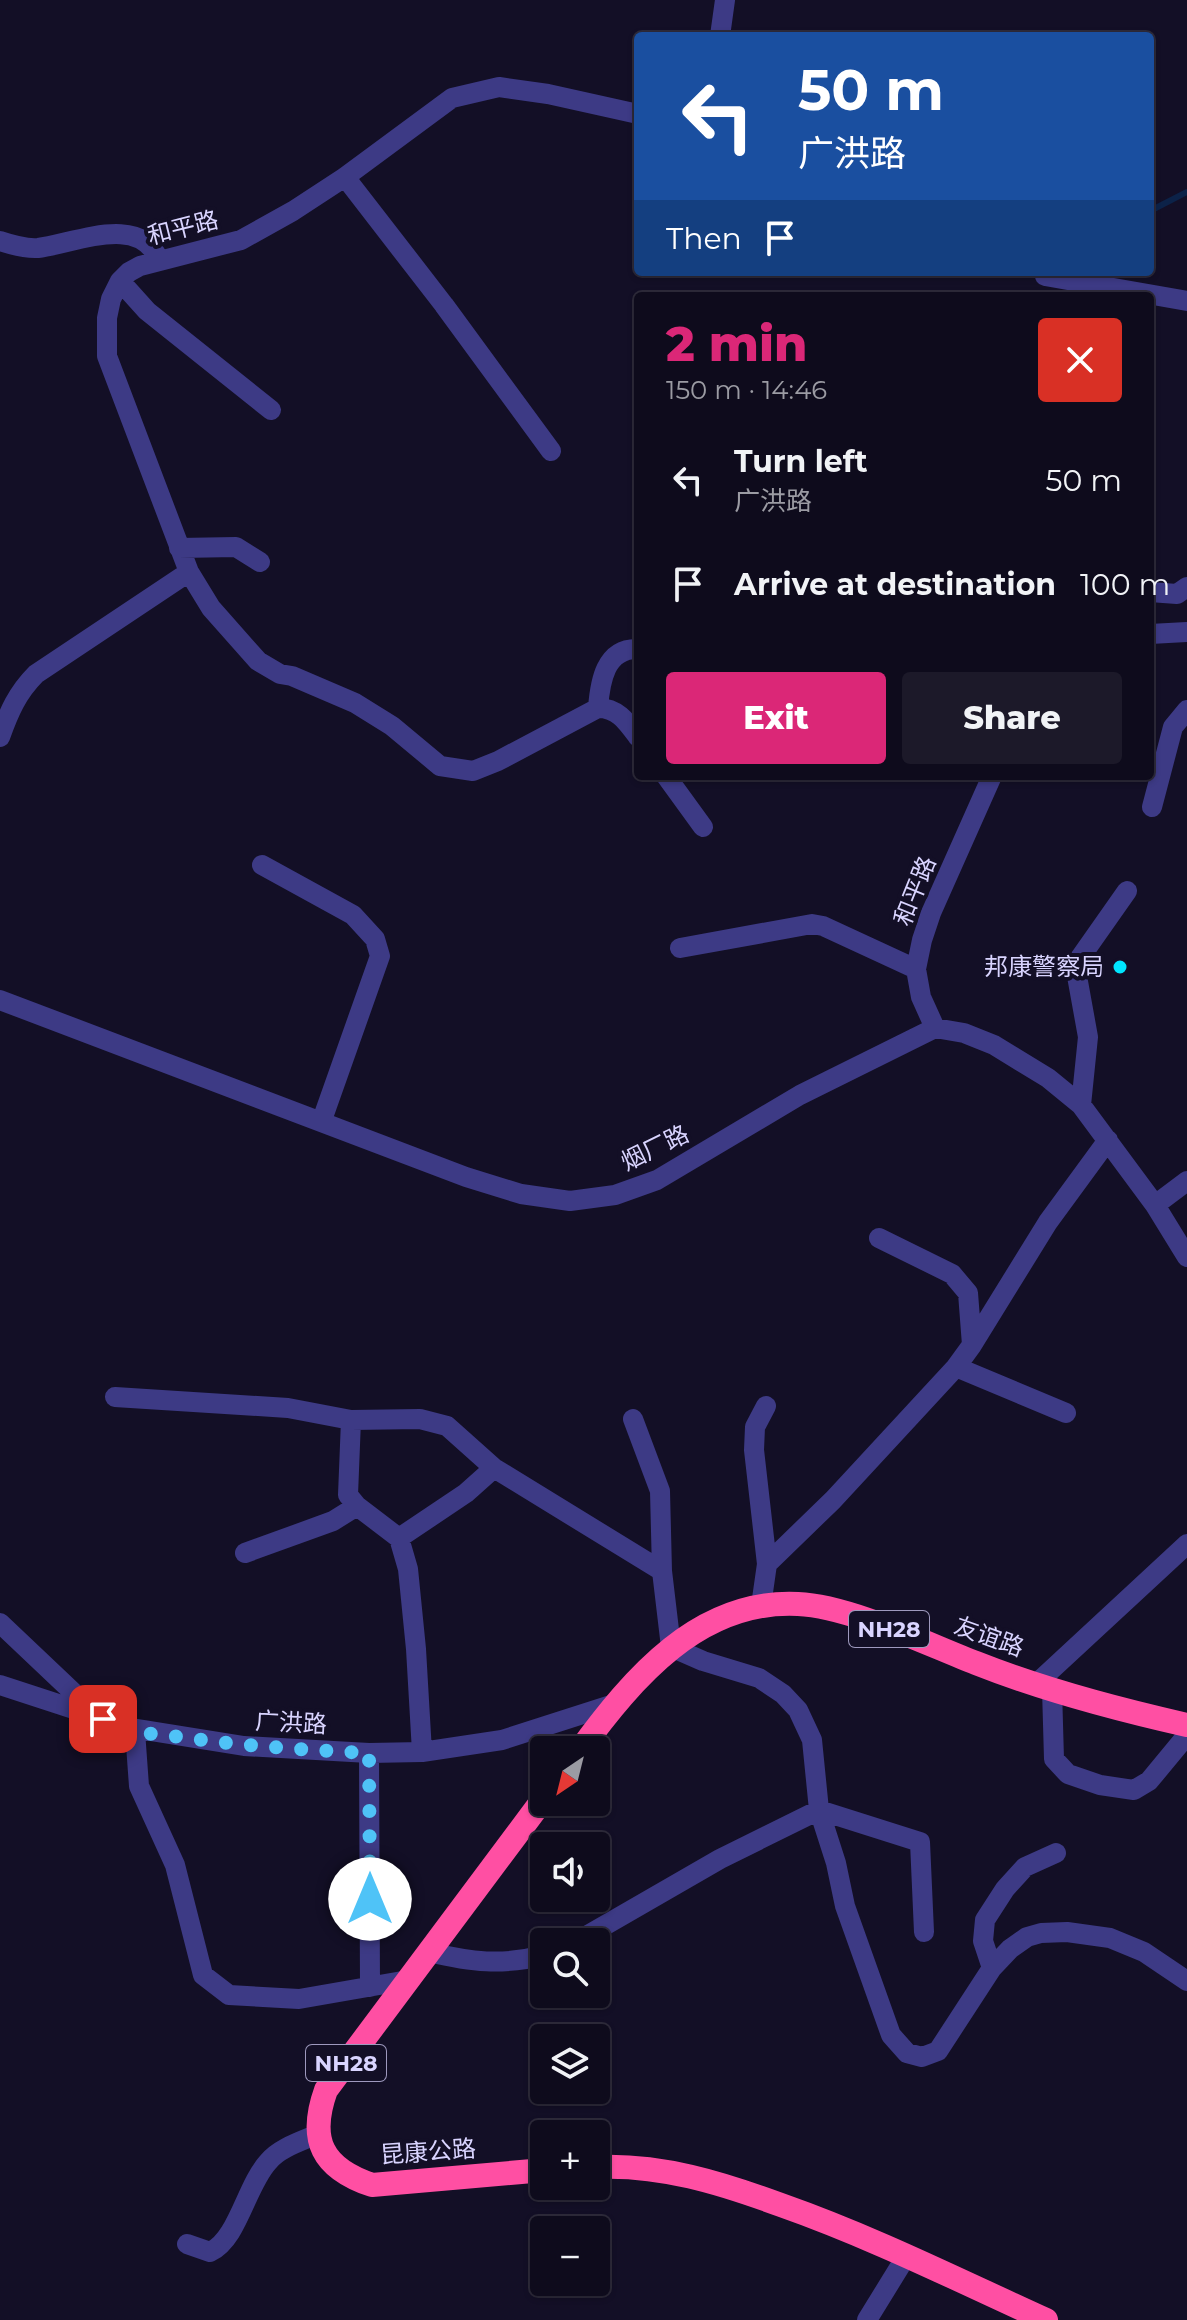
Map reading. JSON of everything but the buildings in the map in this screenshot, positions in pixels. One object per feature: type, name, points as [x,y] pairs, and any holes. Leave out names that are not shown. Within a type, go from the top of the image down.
[{"type":"highway","name":"友谊路","points":[[614,1704],[671,1647],[715,1619],[761,1606],[799,1603],[843,1613],[1044,1686],[1125,1711],[1187,1725]]},
{"type":"highway","name":"NH28","points":[[590,1736],[614,1704]]},
{"type":"highway","name":"NH28","points":[[318,2134],[318,2111],[326,2090],[531,1816]]},
{"type":"highway","name":"昆康公路","points":[[318,2134],[331,2164],[348,2177],[372,2185],[530,2171]]},
{"type":"highway","points":[[610,2166],[672,2171],[713,2181],[844,2228],[1046,2320]]},
{"type":"street","points":[[721,32],[725,0]]},
{"type":"street","name":"和平路","points":[[120,281],[140,266],[241,240],[345,177],[452,98],[499,87],[548,94],[634,113]]},
{"type":"street","points":[[345,177],[551,451]]},
{"type":"street","points":[[0,241],[36,248],[114,233],[144,241],[155,249],[159,261]]},
{"type":"street","points":[[271,410],[147,311],[120,281],[111,299],[107,318],[107,356],[189,572],[211,608],[258,661],[280,674],[292,676],[355,703],[392,726],[440,766],[452,769],[473,771],[498,761],[598,708],[611,708],[634,731]]},
{"type":"street","points":[[1045,281],[1123,292]]},
{"type":"street","points":[[1154,296],[1187,301]]},
{"type":"street","points":[[179,548],[236,547],[260,562]]},
{"type":"street","points":[[0,737],[6,698],[36,674],[189,572]]},
{"type":"street","points":[[1154,592],[1177,594],[1187,587]]},
{"type":"street","points":[[1154,634],[1187,632]]},
{"type":"street","points":[[598,708],[601,680],[608,664],[627,649],[634,649]]},
{"type":"street","points":[[1152,807],[1173,727],[1187,710]]},
{"type":"street","points":[[669,780],[703,827]]},
{"type":"street","name":"和平路","points":[[935,1028],[921,997],[916,969],[931,913],[990,780]]},
{"type":"street","points":[[262,865],[353,915],[375,939],[380,956],[322,1120]]},
{"type":"street","points":[[1081,1105],[1088,1037],[1075,965],[1127,891]]},
{"type":"street","points":[[680,948],[812,924],[823,926],[916,969]]},
{"type":"street","name":"烟厂路","points":[[0,1000],[466,1177],[521,1194],[570,1201],[615,1195],[657,1180],[800,1095],[935,1028]]},
{"type":"street","points":[[935,1028],[964,1033],[994,1045],[1048,1078],[1081,1105],[1155,1205],[1187,1257]]},
{"type":"street","points":[[767,1564],[833,1500],[956,1367],[1048,1222],[1108,1140]]},
{"type":"street","points":[[1155,1205],[1187,1181]]},
{"type":"street","points":[[879,1238],[952,1274],[968,1293],[972,1345]]},
{"type":"street","points":[[956,1367],[1066,1413]]},
{"type":"street","points":[[115,1397],[288,1408],[351,1420],[420,1419],[447,1426],[494,1468],[662,1571]]},
{"type":"street","points":[[761,1606],[767,1564],[754,1450],[755,1427],[766,1406]]},
{"type":"street","points":[[633,1419],[660,1491],[662,1571],[671,1647],[703,1661],[759,1678],[783,1694],[798,1710],[812,1740],[819,1810],[836,1863],[845,1906],[891,2035],[907,2053],[922,2057],[938,2051],[992,1968],[1010,1949],[1027,1937],[1041,1933],[1067,1932],[1110,1938],[1144,1952],[1187,1981]]},
{"type":"street","points":[[351,1420],[348,1495],[357,1506],[399,1538],[408,1569],[422,1752]]},
{"type":"street","points":[[399,1538],[466,1493],[494,1468]]},
{"type":"street","points":[[245,1553],[333,1521],[357,1506]]},
{"type":"street","points":[[1187,1544],[1044,1686],[1054,1759],[1068,1774],[1134,1790],[1149,1781],[1187,1735]]},
{"type":"street","name":"广洪路","points":[[0,1623],[113,1725],[135,1731],[244,1746],[369,1753],[422,1752],[502,1740],[614,1704]]},
{"type":"street","points":[[0,1685],[103,1719]]},
{"type":"street","points":[[135,1731],[139,1786],[175,1865],[203,1975],[229,1995],[299,1999],[408,1980]]},
{"type":"street","points":[[369,1753],[370,1987]]},
{"type":"street","points":[[600,1928],[720,1859],[819,1810],[920,1842],[924,1932]]},
{"type":"street","points":[[992,1968],[983,1941],[985,1920],[1005,1889],[1025,1867],[1056,1853]]},
{"type":"street","points":[[429,1952],[471,1962],[530,1958]]},
{"type":"street","points":[[187,2244],[210,2252],[221,2247],[251,2186],[269,2160],[295,2143],[318,2134]]},
{"type":"street","points":[[867,2320],[907,2255]]},
{"type":"waterway","points":[[1154,209],[1187,192]]},
{"type":"place","name":"邦康警察局","points":[[1120,967]]},
{"type":"route","points":[[103,1719],[135,1731],[244,1746],[369,1753],[370,1899]]}]
